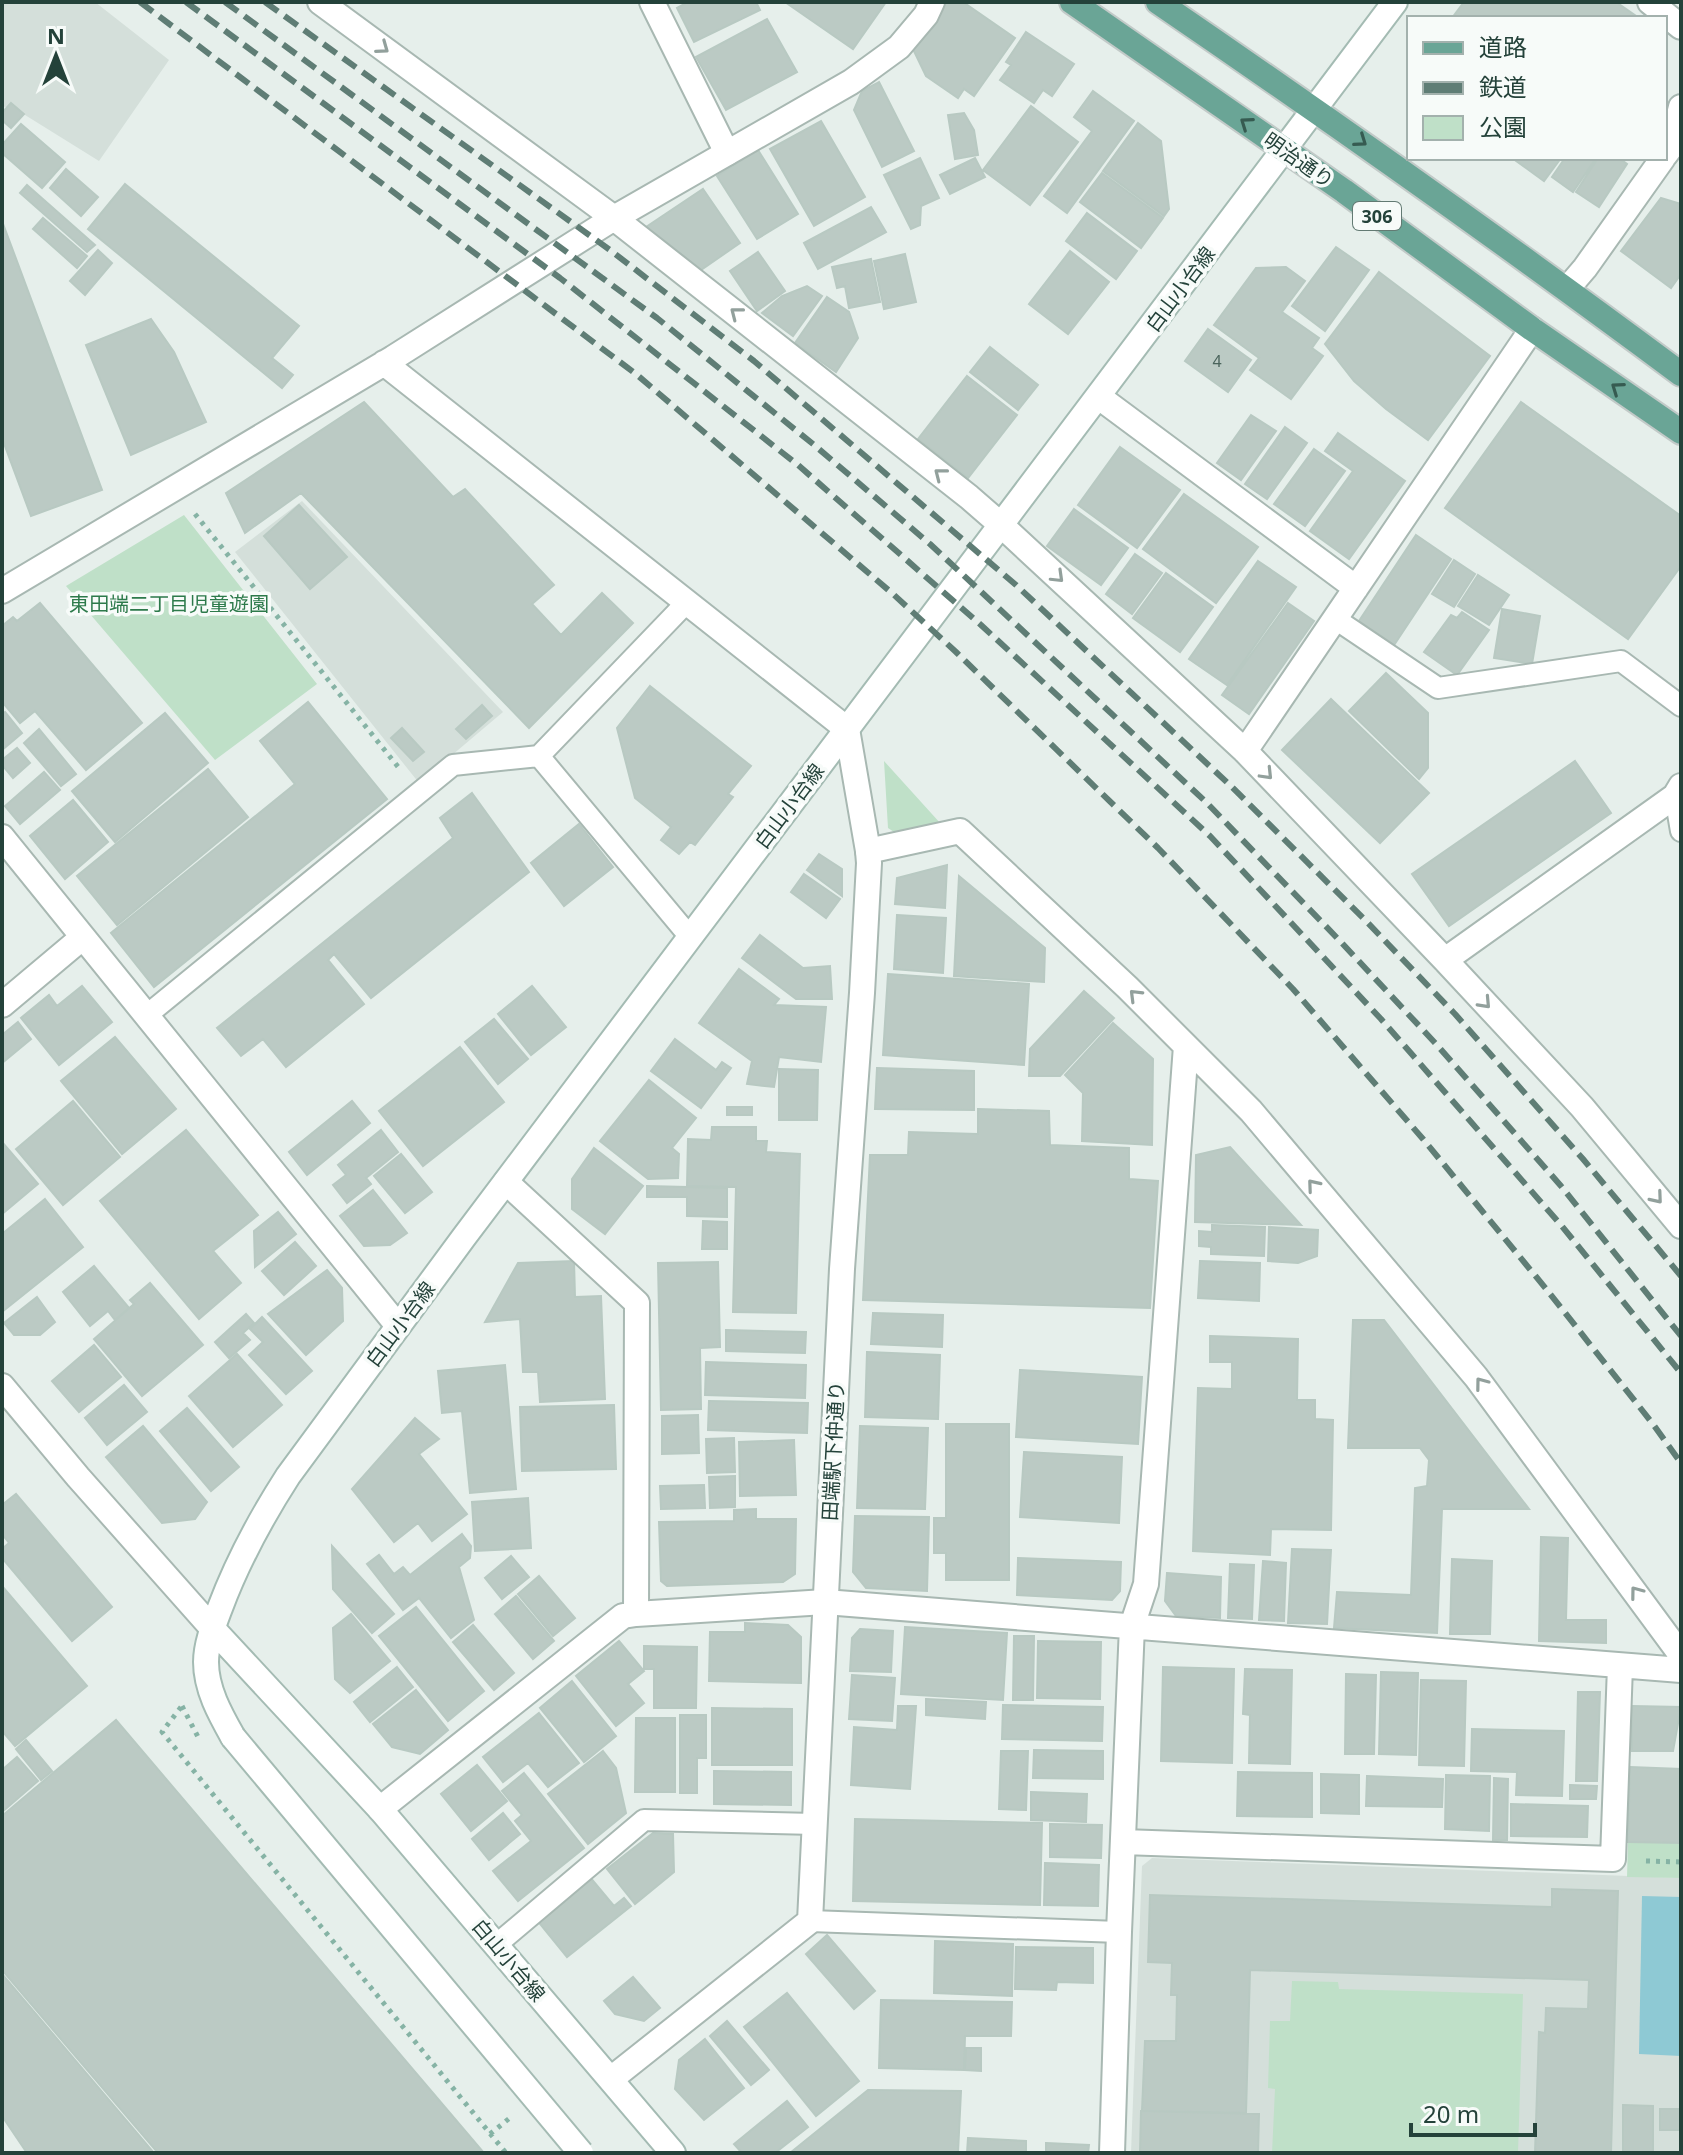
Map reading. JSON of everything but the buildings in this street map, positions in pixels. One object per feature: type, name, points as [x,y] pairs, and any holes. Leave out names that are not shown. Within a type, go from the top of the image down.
[{"type":"main road","name":"明治通り","points":[[1072,2],[1344,191],[1532,329],[1681,432]]},
{"type":"main road","name":"306","points":[[1158,2],[1314,109],[1681,374]]},
{"type":"street","points":[[320,2],[614,218],[1000,524],[1245,751],[1582,1107],[1681,1226]]},
{"type":"street","points":[[652,2],[727,153]]},
{"type":"street","points":[[2,591],[384,363],[614,218],[851,82],[899,47],[926,15],[932,2]]},
{"type":"street","name":"白山小台線","points":[[581,2153],[233,1737],[214,1702],[206,1661],[212,1628],[235,1568],[297,1463],[1395,2]]},
{"type":"street","points":[[1650,2],[1681,27]]},
{"type":"street","points":[[1667,153],[1681,107]]},
{"type":"street","points":[[1567,289],[1662,160]]},
{"type":"street","points":[[1245,751],[1532,329]]},
{"type":"street","points":[[384,363],[847,729]]},
{"type":"street","points":[[1099,397],[1356,588]]},
{"type":"street","name":"田端駅下仲通り","points":[[810,1921],[842,1269],[862,993],[868,851],[847,729]]},
{"type":"street","points":[[1445,960],[1678,791]]},
{"type":"street","points":[[868,851],[960,831],[1127,987],[1251,1111],[1476,1377],[1681,1655]]},
{"type":"street","points":[[2,837],[398,1326]]},
{"type":"street","points":[[2,1005],[83,937]]},
{"type":"street","points":[[1112,2153],[1132,1626],[1146,1584],[1186,1046]]},
{"type":"street","points":[[506,1182],[637,1303],[636,1614]]},
{"type":"street","points":[[2,1386],[212,1628]]},
{"type":"street","points":[[380,1809],[623,1616],[636,1614],[825,1602],[1681,1670]]},
{"type":"street","name":"白山小台線","points":[[212,1628],[380,1809],[673,2153]]},
{"type":"street","points":[[1123,1842],[1613,1859],[1620,1666]]},
{"type":"street","points":[[611,2079],[810,1921]]},
{"type":"lane","points":[[147,1015],[453,765],[539,756],[687,602]]},
{"type":"lane","points":[[1334,618],[1438,688],[1621,661],[1681,706]]},
{"type":"lane","points":[[539,756],[690,937]]},
{"type":"lane","points":[[1678,791],[1681,831]]},
{"type":"lane","points":[[496,1945],[644,1820],[815,1824]]},
{"type":"lane","points":[[810,1921],[1119,1932]]},
{"type":"path","points":[[176,489],[419,794]]},
{"type":"path","points":[[182,1706],[162,1732],[506,2153]]},
{"type":"shaded area","points":[[2,2],[95,2],[169,60],[99,161],[17,110],[2,106]]},
{"type":"shaded area","points":[[302,501],[503,712],[419,783],[235,552]]},
{"type":"shaded area","points":[[1152,1858],[1681,1878],[1681,2153],[1131,2153],[1142,1866]]},
{"type":"green space","name":"東田端二丁目児童遊園","points":[[184,515],[317,684],[215,760],[66,586]]},
{"type":"green space","points":[[884,761],[941,824],[900,836],[888,828]]},
{"type":"green space","points":[[1628,1842],[1681,1843],[1681,1878],[1627,1877]]},
{"type":"green space","points":[[1292,1981],[1338,1982],[1339,1989],[1523,1994],[1518,2153],[1272,2153],[1275,2089],[1268,2088],[1270,2021],[1290,2021]]},
{"type":"water","points":[[1642,1896],[1681,1897],[1681,2056],[1639,2054]]},
{"type":"railway","points":[[140,2],[636,374],[893,594],[956,652],[1158,848],[1293,989],[1423,1139],[1547,1290],[1681,1463]]},
{"type":"railway","points":[[186,2],[560,278],[798,465],[981,625],[1210,836],[1381,1019],[1561,1225],[1681,1373]]},
{"type":"railway","points":[[225,2],[657,318],[813,444],[930,544],[1206,802],[1340,941],[1561,1186],[1681,1336]]},
{"type":"railway","points":[[265,2],[610,250],[754,361],[1016,585],[1232,787],[1367,922],[1455,1014],[1681,1276]]}]
